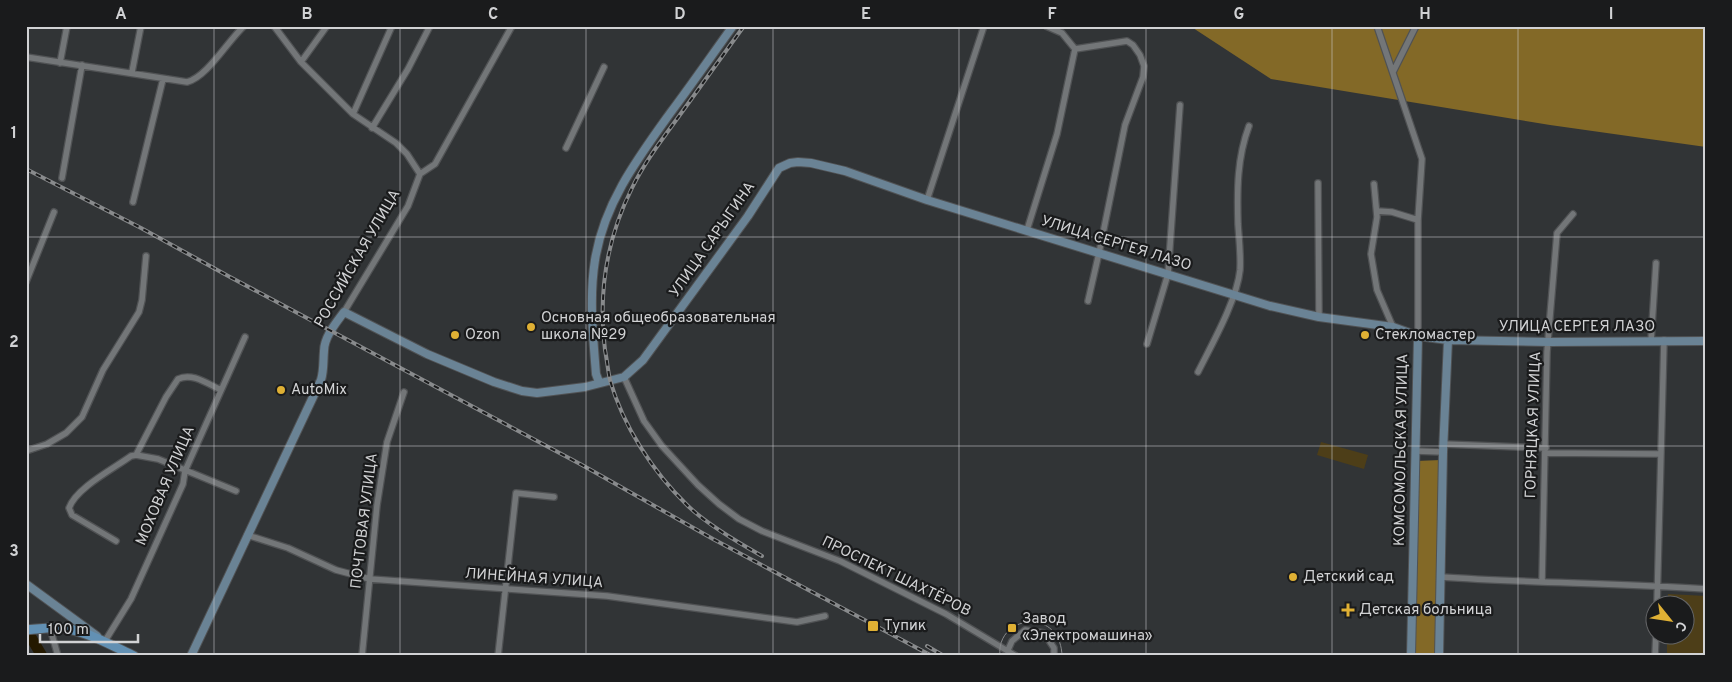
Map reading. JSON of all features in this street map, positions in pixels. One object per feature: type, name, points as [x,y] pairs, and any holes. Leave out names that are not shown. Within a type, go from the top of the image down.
[{"type":"main road","points":[[599,382],[596,374],[592,302],[595,261],[604,227],[617,192],[634,163],[733,26]]},
{"type":"main road","name":"УЛИЦА САРЫГИНА","points":[[624,377],[643,360],[674,319],[748,216],[779,168],[790,163],[810,163]]},
{"type":"main road","name":"УЛИЦА СЕРГЕЯ ЛАЗО","points":[[810,163],[845,172],[927,200],[1270,306],[1319,317],[1393,327],[1418,336],[1448,340],[1549,342],[1706,341]]},
{"type":"main road","points":[[344,312],[427,354],[494,382],[522,391],[537,394],[565,391],[624,377]]},
{"type":"main road","name":"РОССИЙСКАЯ УЛИЦА","points":[[191,656],[321,380],[326,342],[344,312]]},
{"type":"main road","name":"КОМСОМОЛЬСКАЯ УЛИЦА","points":[[1411,656],[1418,336]]},
{"type":"main road","points":[[1439,656],[1443,448],[1448,340]]},
{"type":"main road","points":[[26,584],[104,641]]},
{"type":"main road","points":[[26,630],[68,629],[104,641],[134,656]]},
{"type":"street","points":[[60,63],[67,26]]},
{"type":"street","points":[[132,72],[141,26]]},
{"type":"street","points":[[26,57],[187,82],[195,80],[204,73],[232,37],[244,26]]},
{"type":"street","points":[[301,62],[327,26]]},
{"type":"street","points":[[353,114],[392,26]]},
{"type":"street","points":[[372,128],[408,69],[430,26]]},
{"type":"street","name":"РОССИЙСКАЯ УЛИЦА","points":[[344,312],[408,206],[420,174],[435,164],[512,26]]},
{"type":"street","points":[[927,200],[984,26]]},
{"type":"street","points":[[1046,26],[1062,33],[1076,48]]},
{"type":"street","points":[[1377,26],[1422,159],[1418,220],[1418,336]]},
{"type":"street","points":[[1393,72],[1416,26]]},
{"type":"street","points":[[277,28],[301,62],[353,114],[396,143],[407,154],[420,174]]},
{"type":"street","points":[[1076,48],[1120,41],[1127,42],[1133,45],[1140,55],[1144,66],[1143,77],[1126,125],[1088,301]]},
{"type":"street","points":[[1027,230],[1057,134],[1076,48]]},
{"type":"street","points":[[62,178],[82,65]]},
{"type":"street","points":[[566,148],[604,67]]},
{"type":"street","points":[[133,202],[163,79]]},
{"type":"street","points":[[1147,344],[1168,274],[1180,105]]},
{"type":"street","points":[[1198,372],[1234,295],[1240,271],[1238,168],[1242,146],[1249,126]]},
{"type":"street","points":[[1318,183],[1319,317]]},
{"type":"street","points":[[1374,184],[1377,211],[1372,254],[1377,290],[1393,327]]},
{"type":"street","points":[[1377,211],[1392,212],[1418,220]]},
{"type":"street","points":[[26,282],[54,212]]},
{"type":"street","name":"ГОРНЯЦКАЯ УЛИЦА","points":[[1542,582],[1547,352],[1557,233],[1573,214]]},
{"type":"street","points":[[26,451],[47,444],[66,433],[82,417],[103,370],[139,312],[146,256]]},
{"type":"street","points":[[1651,341],[1656,263]]},
{"type":"street","name":"МОХОВАЯ УЛИЦА","points":[[104,641],[130,599],[183,484],[185,471],[245,337]]},
{"type":"street","points":[[1657,594],[1664,340]]},
{"type":"street","points":[[136,455],[178,379],[188,377],[199,379],[221,390]]},
{"type":"street","name":"ПРОСПЕКТ ШАХТЁРОВ","points":[[624,377],[644,421],[662,446],[698,485],[739,519],[762,531],[840,561],[946,614],[1016,656]]},
{"type":"street","name":"ПОЧТОВАЯ УЛИЦА","points":[[362,656],[377,505],[387,442],[404,392]]},
{"type":"street","points":[[1416,452],[1443,448],[1661,454]]},
{"type":"street","points":[[116,541],[72,515],[69,508],[75,497],[131,456],[136,455],[158,459],[236,491]]},
{"type":"street","points":[[498,656],[516,493],[554,497]]},
{"type":"street","name":"ЛИНЕЙНАЯ УЛИЦА","points":[[247,535],[288,548],[336,570],[370,580],[606,596],[797,622],[825,616]]},
{"type":"street","points":[[1441,577],[1706,589]]},
{"type":"street","points":[[47,628],[58,656]]},
{"type":"street","points":[[1008,650],[1012,641],[1025,630],[1044,633],[1054,648],[1054,656]]},
{"type":"shaded area","points":[[1190,26],[1706,26],[1706,147],[1550,125],[1271,79]]},
{"type":"shaded area","points":[[1321,442],[1368,455],[1364,469],[1317,455]]},
{"type":"shaded area","points":[[1441,460],[1435,656],[1415,656],[1416,461]]},
{"type":"shaded area","points":[[1694,595],[1706,596],[1706,656],[1667,656],[1667,644],[1694,644]]},
{"type":"waterway","points":[[26,629],[42,656]]},
{"type":"tram line","points":[[1000,656],[1001,642],[1007,632],[1017,625],[1029,622],[1041,623],[1051,629],[1059,640],[1062,656]]},
{"type":"railway","points":[[744,26],[655,149],[623,207],[606,267],[603,329],[609,377],[616,397],[631,431],[651,463],[674,492],[695,512],[723,533],[762,556]]},
{"type":"railway","points":[[26,169],[141,228],[582,465],[713,539],[932,656]]},
{"type":"railway","points":[[927,646],[944,656]]},
{"type":"place","name":"Основная общеобразовательная школа №29","points":[[531,327]]},
{"type":"place","name":"Ozon","points":[[455,335]]},
{"type":"place","name":"Стекломастер","points":[[1365,335]]},
{"type":"place","name":"AutoMix","points":[[281,390]]},
{"type":"place","name":"Детский сад","points":[[1293,577]]},
{"type":"place","name":"Детская больница","points":[[1348,610]]},
{"type":"place","name":"Тупик","points":[[873,626]]},
{"type":"place","name":"Завод «Электромашина»","points":[[1012,628]]}]
